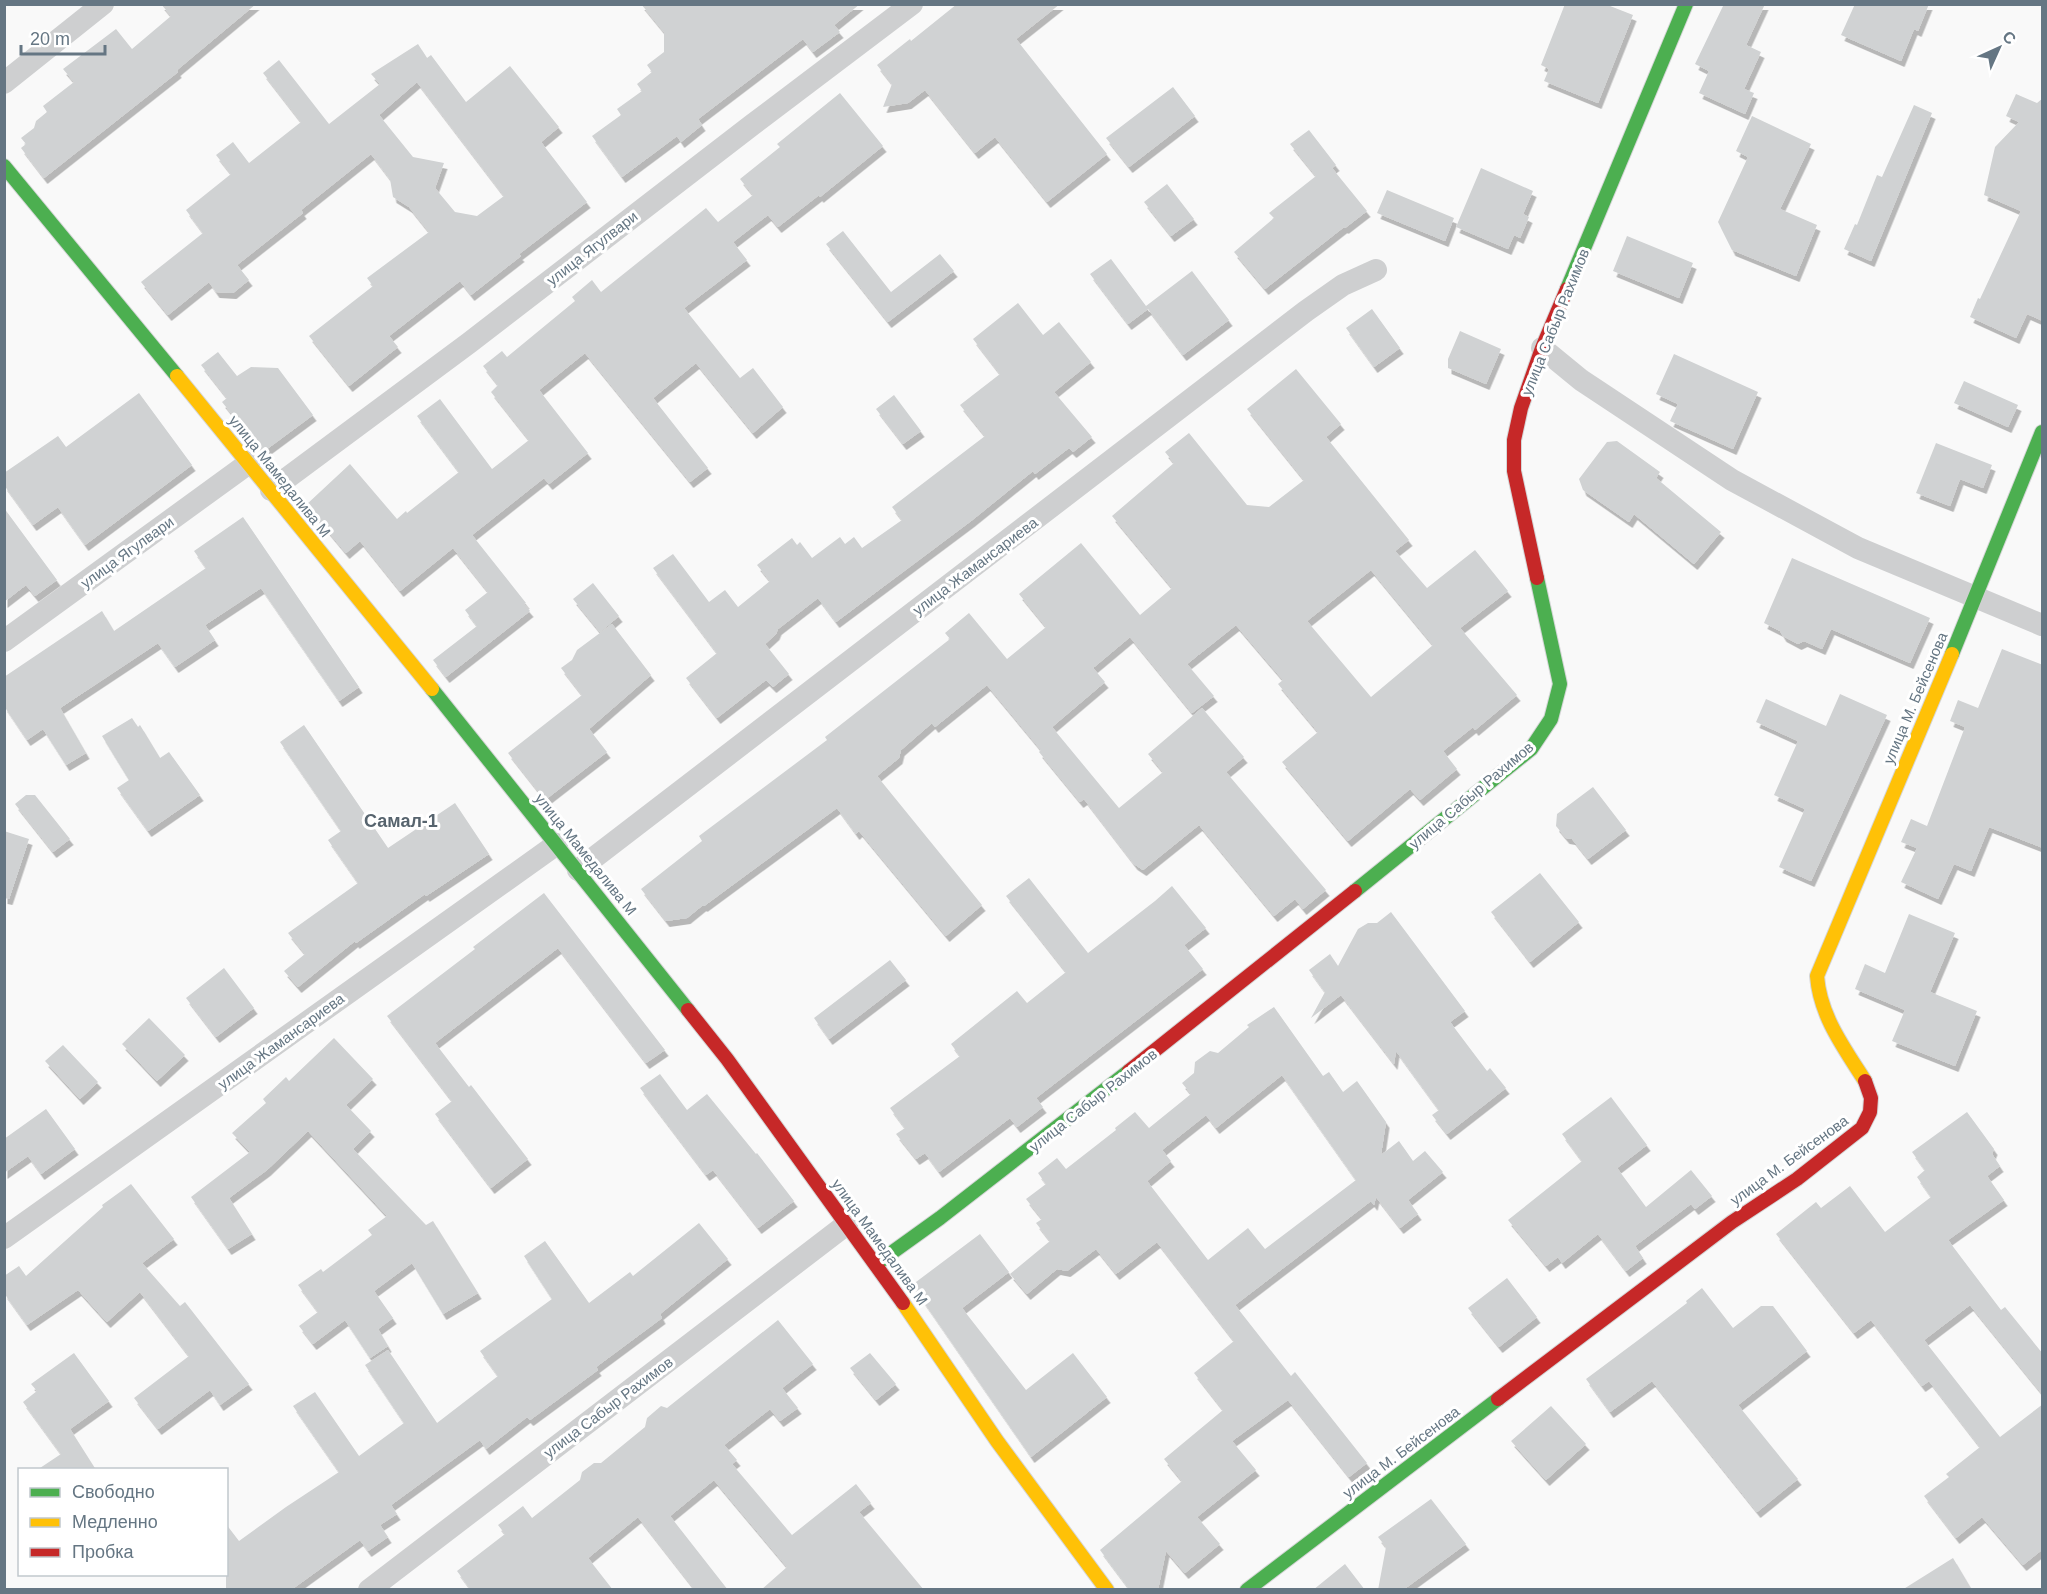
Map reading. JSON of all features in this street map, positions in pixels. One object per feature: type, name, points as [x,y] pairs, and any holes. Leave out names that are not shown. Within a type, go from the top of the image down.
[{"type":"street","points":[[4,83],[103,4]]},
{"type":"street","name":"улица Ягулвари","points":[[271,490],[469,343],[912,4]]},
{"type":"street","name":"улица Сабыр Рахимов","points":[[876,1264],[940,1218],[1159,1048],[1531,749],[1545,731],[1555,712],[1560,684],[1515,471],[1514,440],[1521,408],[1542,348],[1686,4]]},
{"type":"street","name":"улица Мамедалива М","points":[[4,166],[271,490],[578,870],[727,1059],[876,1264],[998,1441],[1107,1590]]},
{"type":"street","name":"улица Жамансариева","points":[[578,870],[1306,310],[1343,285],[1376,270]]},
{"type":"street","points":[[1542,348],[1581,380],[1732,480],[1858,548],[2043,625]]},
{"type":"street","name":"улица М. Бейсенова","points":[[1247,1590],[1732,1222],[1797,1179],[1862,1128],[1870,1112],[1871,1098],[1868,1085],[1823,1011],[1816,989],[1817,976],[2043,432]]},
{"type":"street","name":"улица Ягулвари","points":[[4,641],[249,463]]},
{"type":"street","name":"улица Жамансариева","points":[[4,1238],[556,844]]},
{"type":"street","name":"улица Сабыр Рахимов","points":[[369,1590],[847,1224]]},
{"type":"building","points":[[161,4],[256,4],[177,70],[178,72],[44,178],[21,148],[26,144],[21,138],[34,128],[36,121],[47,112],[43,106],[74,82],[63,69],[116,29],[132,49],[171,16]]},
{"type":"building","points":[[641,4],[860,4],[834,25],[840,32],[813,52],[803,39],[698,119],[702,125],[681,142],[677,136],[622,177],[592,136],[621,115],[617,109],[642,91],[637,84],[652,72],[647,65],[664,52],[664,32]]},
{"type":"building","points":[[957,4],[1060,4],[1016,39],[1107,154],[1047,202],[995,137],[975,153],[925,90],[908,103],[883,107],[892,84],[877,65]]},
{"type":"building","points":[[1565,4],[1605,4],[1633,15],[1598,103],[1544,81],[1549,69],[1541,65]]},
{"type":"building","points":[[1724,4],[1765,4],[1746,45],[1761,52],[1744,89],[1754,93],[1745,114],[1699,93],[1709,71],[1695,64]]},
{"type":"building","points":[[1855,4],[1929,4],[1918,31],[1914,29],[1901,61],[1841,35]]},
{"type":"building","points":[[418,44],[427,58],[431,55],[466,102],[510,66],[559,127],[541,142],[587,202],[519,254],[521,256],[471,295],[460,281],[389,336],[398,347],[349,386],[309,336],[373,286],[367,278],[429,232],[409,207],[393,197],[390,179],[371,154],[301,210],[303,213],[237,265],[249,280],[233,293],[216,292],[209,282],[168,315],[141,282],[203,233],[186,210],[231,174],[216,155],[233,142],[249,163],[301,122],[263,73],[279,60],[329,124],[380,84],[371,74]],"holes":[[[417,82],[504,196],[477,216],[455,212],[435,188],[444,163],[413,157],[379,115]]]},
{"type":"building","points":[[1173,87],[1195,116],[1129,167],[1106,138]]},
{"type":"building","points":[[840,93],[883,146],[820,197],[819,195],[778,227],[768,215],[733,242],[747,260],[684,308],[740,378],[753,368],[783,407],[753,433],[696,363],[653,398],[708,468],[690,482],[585,353],[539,390],[588,453],[549,484],[544,478],[472,535],[530,611],[446,677],[433,660],[477,626],[465,610],[488,592],[453,548],[400,591],[360,541],[346,553],[306,505],[350,464],[397,519],[459,472],[417,416],[440,399],[492,469],[529,440],[491,392],[498,385],[483,366],[502,351],[507,357],[575,301],[572,297],[592,280],[601,292],[706,208],[718,222],[753,195],[740,179],[780,147],[777,144]]},
{"type":"building","points":[[2016,94],[2037,103],[2043,98],[2043,321],[2027,314],[2016,338],[1970,317],[2021,211],[1984,195],[1995,147],[2019,122],[2006,116]]},
{"type":"building","points":[[1914,105],[1932,113],[1871,261],[1844,249],[1855,224],[1857,225],[1877,175],[1882,177]]},
{"type":"building","points":[[1752,116],[1811,144],[1780,209],[1817,225],[1796,276],[1732,250],[1718,222],[1748,157],[1736,151]]},
{"type":"building","points":[[1309,130],[1336,165],[1332,168],[1367,211],[1265,289],[1234,252],[1274,218],[1269,213],[1316,176],[1290,144]]},
{"type":"building","points":[[1481,168],[1533,191],[1523,214],[1529,217],[1520,238],[1514,235],[1508,249],[1456,227]]},
{"type":"building","points":[[1167,184],[1194,219],[1171,236],[1144,202]]},
{"type":"building","points":[[1387,190],[1454,218],[1445,241],[1377,213]]},
{"type":"building","points":[[843,231],[891,292],[940,254],[954,271],[888,322],[826,244]]},
{"type":"building","points":[[1627,236],[1693,263],[1679,298],[1613,271]]},
{"type":"building","points":[[1111,259],[1146,306],[1192,271],[1229,320],[1183,355],[1148,309],[1128,324],[1090,274]]},
{"type":"building","points":[[1018,303],[1043,335],[1059,322],[1091,362],[1054,392],[1092,437],[1073,452],[1069,448],[1035,474],[1033,471],[971,521],[836,622],[818,598],[778,629],[765,644],[789,674],[773,687],[766,680],[717,718],[686,678],[717,653],[653,568],[673,554],[709,602],[725,590],[738,607],[770,581],[757,565],[792,538],[797,545],[800,542],[812,558],[840,537],[845,544],[854,537],[862,548],[902,520],[892,507],[985,436],[960,405],[1000,374],[973,339]]},
{"type":"building","points":[[1372,309],[1400,348],[1374,367],[1346,328]]},
{"type":"building","points":[[1460,331],[1501,349],[1486,384],[1448,368],[1448,359]]},
{"type":"building","points":[[218,352],[237,376],[251,367],[278,368],[313,415],[263,452],[222,402],[227,398],[201,365]]},
{"type":"building","points":[[1674,354],[1758,392],[1733,449],[1670,421],[1678,404],[1656,394]]},
{"type":"building","points":[[1296,369],[1341,424],[1326,437],[1409,540],[1395,551],[1427,588],[1475,550],[1508,591],[1460,628],[1517,695],[1475,730],[1473,727],[1443,751],[1457,769],[1420,800],[1410,789],[1348,841],[1282,762],[1318,732],[1278,684],[1283,680],[1236,625],[1187,664],[1214,696],[1192,713],[1130,637],[1093,668],[1105,682],[1052,727],[1119,808],[1163,772],[1148,754],[1202,708],[1244,757],[1226,772],[1326,890],[1303,909],[1295,899],[1274,916],[1199,825],[1143,870],[1134,864],[1084,799],[1080,802],[1039,752],[1041,750],[987,685],[935,727],[932,723],[901,750],[899,758],[877,776],[982,905],[946,936],[859,831],[856,834],[837,808],[687,918],[666,921],[641,889],[702,841],[699,836],[827,740],[825,737],[950,639],[945,633],[969,613],[1007,659],[1046,627],[1019,594],[1081,543],[1140,615],[1172,588],[1112,516],[1174,463],[1165,452],[1189,433],[1247,505],[1269,507],[1304,480],[1247,409]],"holes":[[[1371,570],[1433,645],[1371,697],[1307,621]]]},
{"type":"building","points":[[1964,381],[2018,405],[2008,427],[1954,403]]},
{"type":"building","points":[[139,393],[192,465],[85,545],[58,507],[33,525],[4,485],[4,473],[58,436],[66,447]]},
{"type":"building","points":[[894,395],[921,431],[903,444],[876,409]]},
{"type":"building","points":[[1617,441],[1660,472],[1656,478],[1721,532],[1694,564],[1634,514],[1629,522],[1583,490],[1579,479],[1607,442]]},
{"type":"building","points":[[1936,443],[1992,465],[1983,488],[1960,479],[1950,506],[1916,493]]},
{"type":"building","points":[[4,508],[57,580],[35,596],[26,585],[4,602]]},
{"type":"building","points":[[243,517],[359,687],[339,701],[261,588],[205,625],[215,640],[175,667],[158,643],[60,708],[86,753],[66,765],[43,729],[27,740],[4,706],[4,677],[102,611],[114,631],[206,568],[194,551]]},
{"type":"building","points":[[1792,558],[1930,618],[1910,663],[1831,629],[1822,649],[1804,641],[1798,644],[1764,623]]},
{"type":"building","points":[[593,583],[619,616],[600,632],[573,599]]},
{"type":"building","points":[[612,624],[651,675],[589,729],[607,752],[545,800],[508,753],[582,695],[561,668],[572,660],[577,650]]},
{"type":"building","points":[[2002,649],[2043,665],[2043,848],[1989,827],[1971,871],[1954,864],[1938,899],[1901,882],[1917,848],[1901,842],[1911,819],[1927,826],[1965,727],[1950,721],[1958,700],[1978,708]]},
{"type":"building","points":[[1840,694],[1887,715],[1811,881],[1779,867],[1805,809],[1774,795],[1798,741],[1756,722],[1766,699],[1826,726]]},
{"type":"building","points":[[132,718],[138,727],[140,725],[160,758],[169,752],[200,795],[148,831],[117,788],[129,780],[102,736]]},
{"type":"building","points":[[304,725],[388,848],[455,803],[489,854],[426,896],[425,894],[356,943],[355,941],[298,987],[284,971],[305,954],[288,933],[358,883],[328,840],[341,831],[280,742]]},
{"type":"building","points":[[1593,787],[1626,830],[1588,859],[1572,839],[1566,838],[1556,826],[1557,814]]},
{"type":"building","points":[[26,795],[35,795],[70,839],[53,852],[15,804]]},
{"type":"building","points":[[4,831],[29,839],[9,899],[4,898]]},
{"type":"building","points":[[1540,873],[1579,922],[1530,962],[1491,912]]},
{"type":"building","points":[[1029,878],[1088,953],[1172,886],[1206,928],[1184,945],[1203,969],[1036,1098],[1043,1107],[1017,1127],[1010,1118],[939,1172],[925,1153],[916,1159],[896,1134],[905,1128],[890,1108],[960,1056],[951,1044],[1017,991],[1027,1003],[1066,972],[1006,896]]},
{"type":"building","points":[[544,893],[665,1050],[646,1063],[558,948],[435,1043],[469,1087],[471,1085],[528,1159],[491,1188],[435,1114],[452,1101],[387,1016]]},
{"type":"building","points":[[1391,912],[1465,1011],[1450,1022],[1487,1071],[1490,1068],[1506,1088],[1447,1134],[1432,1115],[1439,1110],[1396,1051],[1394,1064],[1341,995],[1311,1018],[1325,992],[1309,970],[1330,954],[1338,966],[1358,929],[1368,923],[1377,923]]},
{"type":"building","points":[[1909,914],[1955,933],[1930,992],[1977,1011],[1955,1066],[1892,1041],[1905,1010],[1855,989],[1865,964],[1885,973]]},
{"type":"building","points":[[890,960],[906,980],[829,1039],[814,1018]]},
{"type":"building","points":[[224,968],[254,1008],[216,1037],[186,998]]},
{"type":"building","points":[[1274,1007],[1323,1076],[1329,1072],[1343,1092],[1357,1081],[1386,1122],[1381,1155],[1399,1141],[1413,1161],[1425,1151],[1443,1172],[1408,1200],[1418,1214],[1400,1228],[1376,1197],[1374,1205],[1371,1201],[1235,1305],[1291,1376],[1295,1372],[1367,1463],[1349,1477],[1288,1400],[1232,1441],[1256,1470],[1197,1517],[1220,1544],[1185,1573],[1166,1551],[1158,1590],[1130,1590],[1100,1550],[1182,1481],[1164,1459],[1223,1410],[1194,1373],[1234,1341],[1157,1242],[1116,1274],[1096,1249],[1067,1271],[1057,1269],[1027,1294],[1010,1274],[1050,1241],[1036,1223],[1042,1219],[1026,1199],[1046,1184],[1038,1173],[1057,1158],[1066,1169],[1135,1112],[1149,1128],[1191,1094],[1182,1083],[1194,1073],[1195,1062],[1210,1051],[1218,1053],[1249,1027],[1247,1025]],"holes":[[[1282,1075],[1356,1180],[1265,1249],[1248,1228],[1208,1260],[1147,1181],[1171,1161],[1162,1150],[1206,1115],[1216,1128]]]},
{"type":"building","points":[[149,1018],[185,1055],[157,1081],[122,1044]]},
{"type":"building","points":[[334,1038],[373,1079],[346,1105],[371,1131],[353,1149],[426,1225],[433,1221],[478,1293],[443,1314],[412,1263],[374,1291],[393,1318],[378,1329],[388,1346],[370,1358],[345,1320],[313,1344],[299,1326],[318,1312],[298,1285],[321,1269],[323,1272],[372,1235],[368,1230],[387,1216],[308,1131],[267,1170],[229,1198],[252,1234],[228,1249],[191,1197],[250,1152],[232,1133],[266,1103],[263,1099],[286,1077],[289,1081]]},
{"type":"building","points":[[63,1045],[98,1082],[80,1099],[45,1061]]},
{"type":"building","points":[[660,1074],[687,1110],[707,1094],[794,1201],[758,1228],[713,1170],[706,1175],[640,1088]]},
{"type":"building","points":[[1611,1097],[1647,1145],[1617,1168],[1646,1207],[1691,1170],[1712,1196],[1695,1209],[1691,1204],[1635,1246],[1643,1258],[1626,1271],[1598,1234],[1562,1263],[1558,1257],[1546,1266],[1508,1220],[1582,1161],[1562,1134]]},
{"type":"building","points":[[46,1109],[75,1149],[41,1174],[28,1156],[4,1173],[4,1139]]},
{"type":"building","points":[[1967,1112],[1994,1149],[1992,1154],[2000,1166],[1987,1176],[2004,1200],[1948,1240],[2001,1310],[2005,1307],[2043,1354],[2043,1395],[1970,1305],[1924,1340],[2000,1437],[2043,1404],[2043,1549],[2023,1565],[1982,1517],[1956,1538],[1924,1496],[1949,1477],[1946,1474],[1980,1447],[1929,1381],[1922,1386],[1871,1320],[1854,1333],[1776,1234],[1816,1202],[1821,1208],[1850,1186],[1885,1232],[1931,1197],[1917,1177],[1925,1170],[1912,1152]]},
{"type":"building","points":[[131,1184],[174,1239],[142,1263],[180,1306],[185,1302],[249,1384],[220,1405],[210,1390],[158,1429],[134,1398],[189,1356],[140,1292],[107,1322],[78,1290],[27,1325],[4,1293],[4,1276],[19,1266],[26,1276],[103,1207],[102,1205]]},
{"type":"building","points":[[699,1223],[728,1259],[660,1314],[662,1318],[596,1367],[598,1370],[530,1420],[527,1417],[486,1449],[480,1440],[391,1505],[397,1514],[380,1525],[388,1537],[368,1551],[360,1540],[291,1590],[226,1590],[228,1527],[239,1541],[339,1472],[293,1406],[315,1392],[359,1456],[404,1423],[365,1365],[388,1350],[437,1423],[498,1376],[480,1351],[552,1299],[524,1256],[545,1241],[589,1303],[630,1272],[633,1276]]},
{"type":"building","points":[[980,1234],[1009,1272],[962,1308],[1026,1390],[1073,1353],[1107,1397],[1031,1457],[912,1285]]},
{"type":"building","points":[[1507,1278],[1537,1317],[1499,1347],[1468,1308]]},
{"type":"building","points":[[1702,1288],[1733,1328],[1761,1306],[1773,1306],[1807,1351],[1738,1405],[1798,1479],[1757,1512],[1652,1381],[1610,1412],[1586,1379],[1687,1303],[1686,1301]]},
{"type":"building","points":[[778,1320],[813,1364],[782,1388],[798,1408],[780,1421],[770,1409],[724,1445],[737,1460],[732,1464],[792,1535],[856,1484],[871,1503],[859,1512],[924,1590],[761,1590],[787,1567],[714,1480],[670,1516],[728,1590],[695,1590],[638,1517],[588,1558],[613,1590],[471,1590],[457,1571],[505,1534],[498,1525],[523,1506],[532,1518],[580,1480],[582,1472],[594,1463],[601,1463],[645,1427],[647,1418],[661,1406],[667,1408]]},
{"type":"building","points":[[74,1353],[109,1401],[70,1429],[95,1468],[40,1468],[61,1454],[23,1402],[37,1391],[31,1384]]},
{"type":"building","points":[[870,1353],[896,1384],[876,1400],[850,1368]]},
{"type":"building","points":[[1551,1406],[1586,1444],[1546,1480],[1511,1441]]},
{"type":"building","points":[[1431,1499],[1466,1544],[1403,1590],[1378,1590],[1386,1547],[1378,1537]]},
{"type":"building","points":[[1953,1558],[1972,1590],[1902,1590]]},
{"type":"building","points":[[1345,1564],[1365,1590],[1313,1590]]},
{"type":"traffic: fast","points":[[1567,289],[1686,4]]},
{"type":"traffic: fast","points":[[4,166],[177,376]]},
{"type":"traffic: fast","points":[[1952,654],[2042,432]]},
{"type":"traffic: fast","points":[[1355,891],[1531,749],[1551,719],[1560,684],[1537,578]]},
{"type":"traffic: fast","points":[[432,689],[688,1010]]},
{"type":"traffic: fast","points":[[876,1264],[940,1218],[1129,1071]]},
{"type":"traffic: fast","points":[[1247,1590],[1498,1399]]},
{"type":"traffic: slow","points":[[177,376],[432,689]]},
{"type":"traffic: slow","points":[[1865,1081],[1841,1044],[1828,1018],[1819,991],[1817,976],[1952,654]]},
{"type":"traffic: slow","points":[[903,1303],[997,1441],[1107,1590]]},
{"type":"traffic: jam","points":[[1537,578],[1514,471],[1514,440],[1521,408],[1542,348],[1567,289]]},
{"type":"traffic: jam","points":[[1129,1071],[1355,891]]},
{"type":"traffic: jam","points":[[688,1010],[727,1059],[903,1303]]},
{"type":"traffic: jam","points":[[1498,1399],[1732,1222],[1797,1179],[1862,1128],[1870,1112],[1871,1098],[1865,1081]]},
{"type":"district","name":"Самал-1","points":[[401,821]]}]
